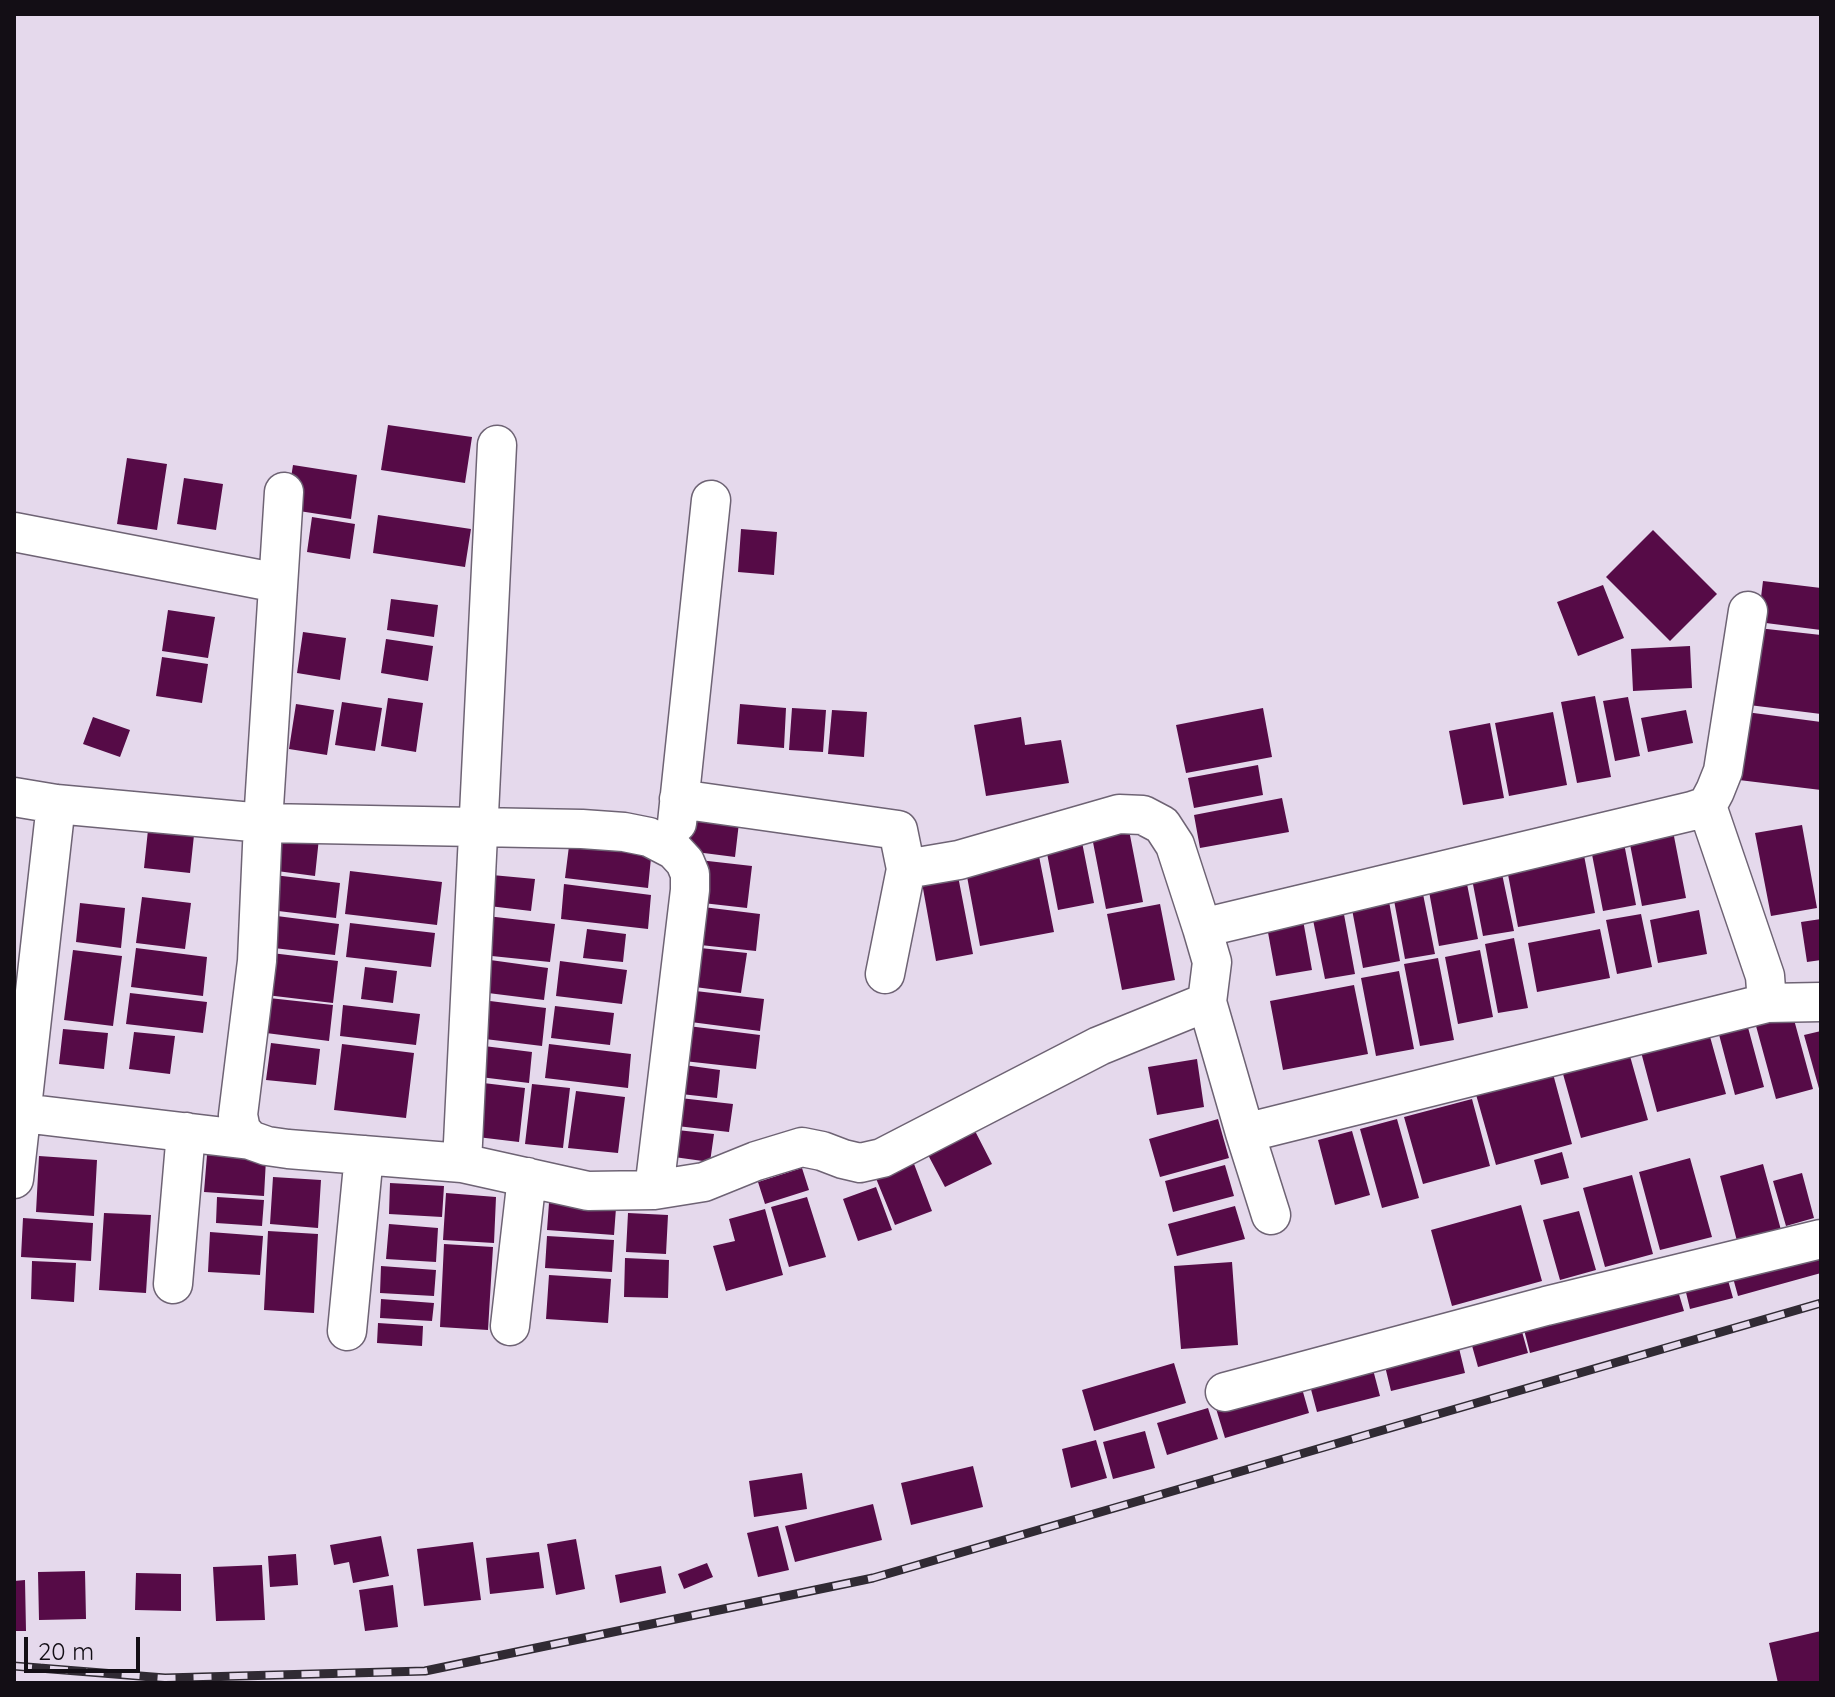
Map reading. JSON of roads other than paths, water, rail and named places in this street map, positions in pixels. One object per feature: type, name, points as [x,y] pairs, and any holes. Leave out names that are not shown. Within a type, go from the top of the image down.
[{"type":"street","points":[[462,1163],[497,445]]},
{"type":"street","points":[[250,1140],[241,1130],[238,1115],[257,961],[284,492]]},
{"type":"street","points":[[674,850],[711,500]]},
{"type":"street","points":[[14,532],[278,583]]},
{"type":"street","points":[[1202,928],[1707,806],[1723,771],[1748,611]]},
{"type":"street","points":[[14,797],[56,804],[263,823],[624,832],[649,837],[674,850],[685,862],[690,874],[690,890],[654,1190]]},
{"type":"street","points":[[679,799],[898,830],[906,869],[885,974]]},
{"type":"street","points":[[14,1179],[18,1112],[56,804]]},
{"type":"street","points":[[1707,806],[1765,976],[1767,1003]]},
{"type":"street","points":[[906,869],[959,860],[1119,814],[1143,815],[1162,825],[1175,845],[1212,962],[1207,1002],[1271,1215]]},
{"type":"street","points":[[18,1112],[250,1140],[288,1149],[462,1163],[588,1191],[654,1190],[704,1182],[802,1147],[860,1163],[882,1158],[1099,1046],[1207,1002]]},
{"type":"street","points":[[1245,1133],[1767,1003],[1821,1002]]},
{"type":"street","points":[[173,1284],[186,1132]]},
{"type":"street","points":[[347,1331],[364,1155]]},
{"type":"street","points":[[510,1326],[527,1177]]},
{"type":"street","points":[[1225,1392],[1546,1306],[1821,1239]]},
{"type":"railway","points":[[14,1666],[165,1678],[425,1671],[873,1578],[1821,1303]]}]
